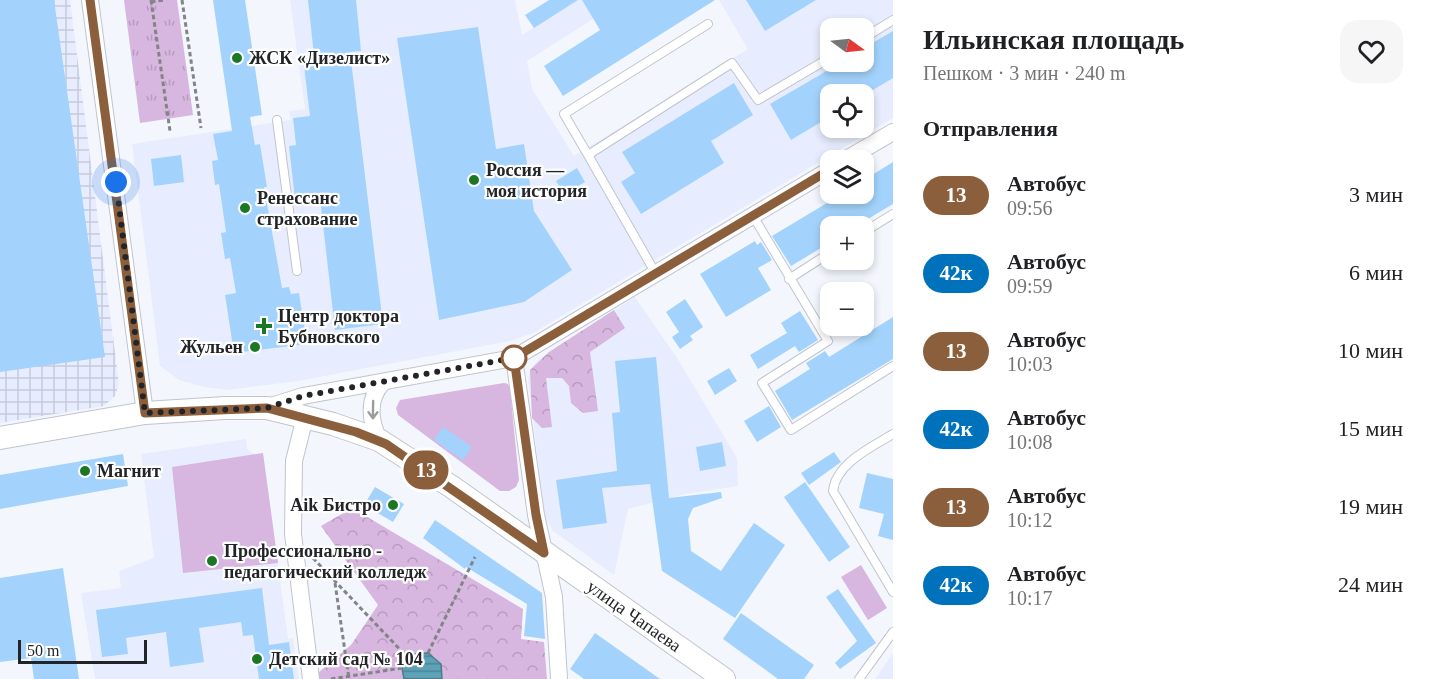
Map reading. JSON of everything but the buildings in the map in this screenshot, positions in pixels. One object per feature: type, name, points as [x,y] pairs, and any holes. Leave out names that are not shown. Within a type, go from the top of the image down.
[{"type":"street","points":[[90,0],[145,413]]},
{"type":"street","points":[[863,150],[893,132]]},
{"type":"street","points":[[267,408],[303,396],[514,358],[820,176]]},
{"type":"street","points":[[514,358],[536,515],[554,597],[560,679]]},
{"type":"street","points":[[379,440],[374,428],[371,404],[377,388],[383,382]]},
{"type":"street","name":"улица Чапаева","points":[[0,438],[145,413],[267,408],[379,440],[452,487],[724,679]]},
{"type":"street","points":[[305,417],[294,461],[293,534],[311,679]]},
{"type":"lane","points":[[874,32],[893,20]]},
{"type":"lane","points":[[656,274],[564,114],[708,24]]},
{"type":"lane","points":[[588,155],[732,63],[758,100],[820,63]]},
{"type":"lane","points":[[277,120],[297,271]]},
{"type":"lane","points":[[874,226],[893,214]]},
{"type":"lane","points":[[753,216],[828,341],[762,383],[791,430],[893,366]]},
{"type":"lane","points":[[789,279],[820,259]]},
{"type":"lane","points":[[893,434],[857,456],[837,478],[833,491],[893,592]]},
{"type":"lane","points":[[859,679],[893,632]]},
{"type":"path","points":[[164,0],[151,1],[170,131]]},
{"type":"path","points":[[182,0],[201,128]]},
{"type":"path","points":[[293,534],[335,582],[409,659]]},
{"type":"path","points":[[428,653],[475,557]]},
{"type":"path","points":[[335,582],[349,678]]},
{"type":"path","points":[[331,679],[402,668]]},
{"type":"shaded area","points":[[0,0],[70,0],[119,384],[115,396],[104,406],[0,423]]},
{"type":"shaded area","points":[[290,0],[515,0],[522,35],[578,0],[623,0],[527,61],[532,89],[574,156],[748,49],[719,0],[893,0],[893,118],[874,129],[874,84],[820,84],[820,138],[860,138],[839,150],[820,150],[820,162],[533,333],[510,341],[298,381],[227,390],[179,380],[160,366],[132,144],[291,120],[289,111],[305,109]]},
{"type":"shaded area","points":[[635,297],[677,358],[737,458],[738,486],[685,494],[628,509],[614,575],[553,531],[545,517],[528,380],[530,370],[538,360]]},
{"type":"shaded area","name":"Профессионально - педагогический колледж","points":[[246,439],[247,449],[254,454],[263,453],[288,639],[293,638],[299,679],[95,679],[81,593],[121,588],[119,571],[154,558],[141,454]]},
{"type":"shaded area","points":[[893,653],[893,679],[875,679],[891,656]]},
{"type":"green space","points":[[124,0],[177,0],[193,115],[140,123]]},
{"type":"green space","points":[[614,310],[625,328],[590,352],[598,411],[583,413],[571,403],[569,386],[562,378],[546,378],[552,427],[542,428],[532,418],[530,370],[549,352]]},
{"type":"green space","points":[[508,384],[510,389],[519,480],[516,487],[509,491],[500,491],[398,415],[396,408],[400,400]]},
{"type":"green space","points":[[263,453],[278,563],[183,573],[172,467]]},
{"type":"green space","points":[[352,508],[523,609],[521,639],[544,642],[547,679],[318,679],[318,673],[351,645],[378,605],[321,526]]},
{"type":"green space","points":[[861,565],[887,608],[868,620],[841,577]]},
{"type":"water","points":[[428,653],[441,664],[442,679],[404,679],[402,668],[414,654]]},
{"type":"bus line","name":"13","points":[[90,0],[111,138],[145,413],[267,408],[333,424],[379,440],[452,487],[544,553],[536,515],[514,358],[820,176]]},
{"type":"place","name":"ЖСК «Дизелист»","points":[[237,58]]},
{"type":"place","name":"Россия — моя история","points":[[474,180]]},
{"type":"place","name":"Ренессанс страхование","points":[[245,208]]},
{"type":"place","name":"Центр доктора Бубновского","points":[[264,326]]},
{"type":"place","name":"Жульен","points":[[255,347]]},
{"type":"place","name":"Магнит","points":[[85,471]]},
{"type":"place","name":"Aik Бистро","points":[[393,505]]},
{"type":"place","name":"Профессионально - педагогический колледж","points":[[212,561]]},
{"type":"place","name":"Детский сад № 104","points":[[257,659]]},
{"type":"route","points":[[116,182],[145,413],[267,408],[303,396],[514,358]]}]
